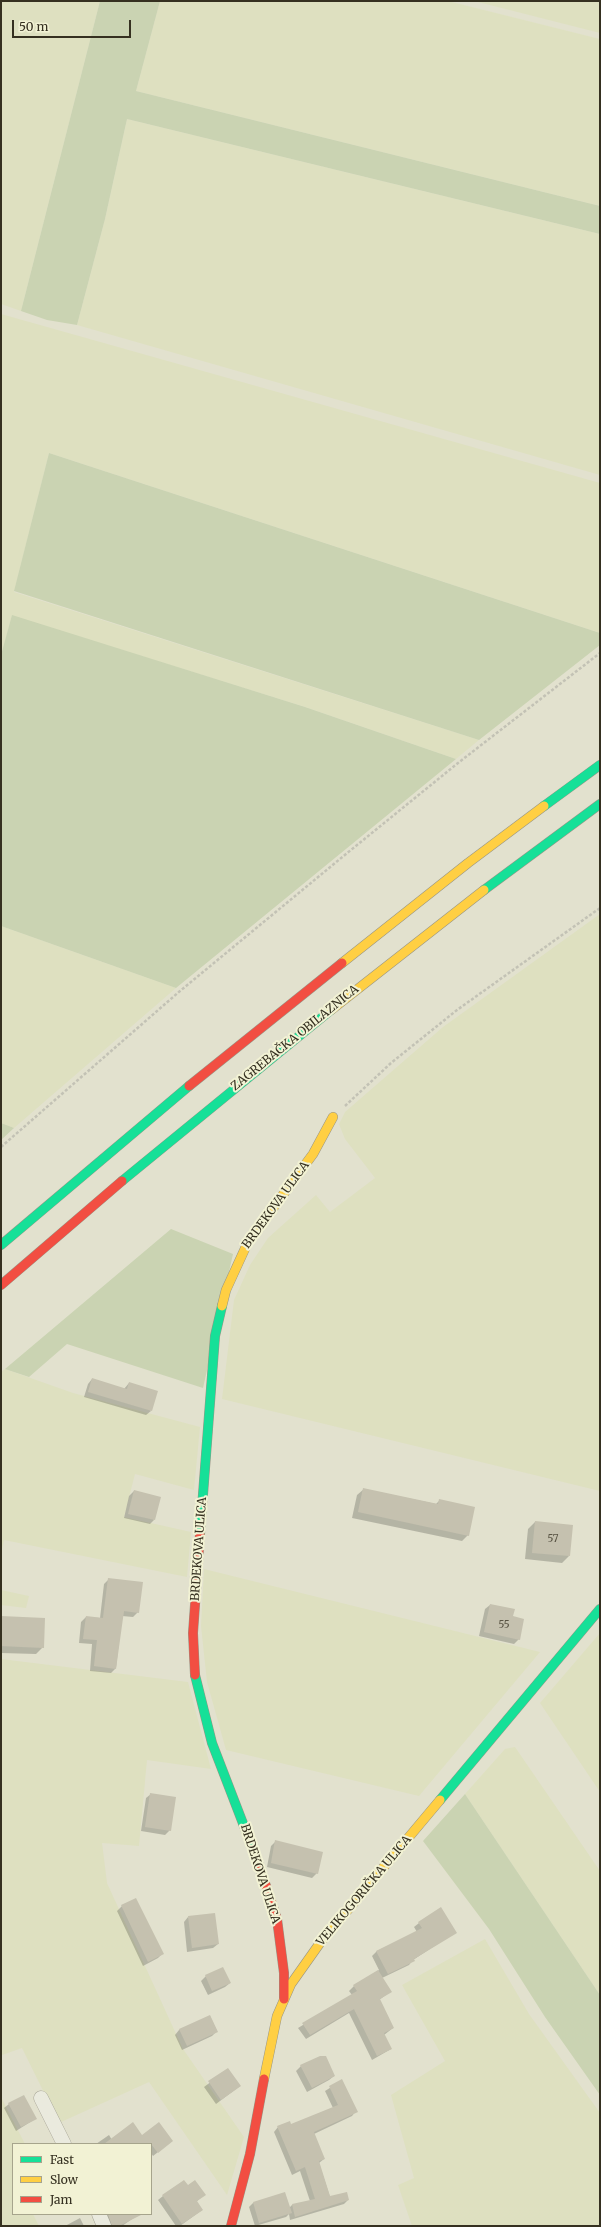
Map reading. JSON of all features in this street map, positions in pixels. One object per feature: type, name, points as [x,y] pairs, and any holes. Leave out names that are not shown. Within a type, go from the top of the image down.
[{"type":"main road","points":[[1,1245],[141,1125],[246,1038],[468,863],[600,766]]},
{"type":"main road","name":"ZAGREBAČKA OBILAZNICA","points":[[1,1285],[161,1147],[269,1059],[488,887],[600,804]]},
{"type":"main road","name":"BRDEKOVA ULICA","points":[[284,1999],[284,1973],[277,1920],[258,1861],[212,1743],[202,1706],[195,1665],[194,1633],[196,1586],[215,1336],[226,1290],[236,1264],[248,1242],[313,1154],[333,1117]]},
{"type":"main road","name":"VELIKOGORIČKA ULICA","points":[[231,2226],[250,2154],[273,2034],[284,1999],[291,1984],[320,1943],[600,1608]]},
{"type":"street","points":[[41,2098],[64,2143]]},
{"type":"street","points":[[99,2215],[104,2226]]},
{"type":"path","points":[[1,1147],[180,991],[340,859],[458,763],[600,653]]},
{"type":"path","points":[[333,1117],[391,1063],[457,1010],[600,908]]},
{"type":"green space","points":[[1,1],[100,1],[21,311],[1,304]]},
{"type":"green space","points":[[100,1],[160,1],[136,91],[600,206],[600,234],[127,119],[105,219],[77,325],[47,320],[21,311]]},
{"type":"green space","points":[[160,1],[448,1],[600,39],[600,206],[136,91]]},
{"type":"green space","points":[[474,1],[600,1],[600,33]]},
{"type":"green space","points":[[127,119],[600,234],[600,475],[77,325],[105,219]]},
{"type":"green space","points":[[1,314],[600,483],[600,633],[49,453],[14,592],[479,740],[456,759],[305,707],[12,616],[1,655]]},
{"type":"green space","points":[[49,453],[600,633],[600,645],[479,740],[14,591]]},
{"type":"green space","points":[[12,615],[305,707],[456,759],[176,988],[1,926],[1,655]]},
{"type":"green space","points":[[600,914],[600,1491],[222,1399],[234,1300],[250,1265],[268,1238],[316,1195],[330,1212],[375,1178],[345,1139],[339,1124],[345,1112],[443,1027]]},
{"type":"green space","points":[[1,926],[176,988],[14,1128],[1,1123]]},
{"type":"green space","points":[[1,1123],[14,1128],[1,1140]]},
{"type":"green space","points":[[171,1229],[233,1254],[203,1388],[67,1344],[29,1377],[5,1369]]},
{"type":"green space","points":[[5,1369],[73,1393],[200,1427],[194,1490],[135,1474],[124,1517],[191,1532],[187,1577],[4,1540],[1,1554],[1,1372]]},
{"type":"green space","points":[[204,1569],[540,1652],[419,1796],[226,1750],[207,1682],[201,1626]]},
{"type":"green space","points":[[1,1590],[29,1596],[26,1608],[1,1605]]},
{"type":"green space","points":[[600,1633],[600,1792],[540,1703]]},
{"type":"green space","points":[[1,1659],[188,1682],[211,1769],[147,1760],[139,1846],[102,1843],[107,1883],[183,2049],[244,2137],[227,2195],[149,2082],[59,2123],[22,2048],[2,2055]]},
{"type":"green space","points":[[515,1747],[600,1871],[600,1995],[465,1794],[505,1749]]},
{"type":"green space","points":[[465,1794],[600,1995],[600,2095],[545,2017],[489,1929],[423,1841]]},
{"type":"green space","points":[[485,1939],[529,2014],[600,2113],[600,2226],[412,2226],[398,2185],[414,2178],[391,2095],[445,2061],[402,1985]]},
{"type":"green space","points":[[1,2097],[24,2143],[12,2143],[12,2215],[34,2215],[39,2226],[1,2226]]},
{"type":"building","points":[[92,1378],[127,1389],[129,1382],[158,1391],[152,1411],[88,1392]]},
{"type":"building","points":[[363,1488],[438,1504],[439,1499],[475,1507],[469,1536],[358,1512]]},
{"type":"building","points":[[134,1490],[161,1497],[155,1520],[128,1514]]},
{"type":"building","points":[[535,1521],[573,1525],[570,1556],[532,1553]]},
{"type":"building","points":[[108,1578],[143,1582],[139,1613],[124,1611],[116,1669],[94,1666],[97,1640],[83,1639],[86,1616],[103,1618]]},
{"type":"building","points":[[490,1604],[515,1609],[513,1616],[524,1619],[520,1640],[484,1632]]},
{"type":"building","points":[[1,1616],[45,1618],[44,1648],[1,1646]]},
{"type":"building","points":[[150,1793],[176,1797],[171,1831],[145,1827]]},
{"type":"building","points":[[275,1840],[323,1852],[318,1874],[271,1863]]},
{"type":"building","points":[[136,1898],[164,1954],[148,1962],[121,1905]]},
{"type":"building","points":[[441,1907],[457,1933],[414,1959],[415,1961],[388,1974],[376,1951],[422,1928],[418,1922]]},
{"type":"building","points":[[215,1913],[219,1944],[192,1948],[188,1916]]},
{"type":"building","points":[[223,1967],[231,1983],[212,1991],[205,1975]]},
{"type":"building","points":[[378,1970],[392,1992],[380,1999],[394,2028],[384,2033],[392,2049],[377,2056],[354,2009],[310,2035],[302,2023],[357,1991],[353,1985]]},
{"type":"building","points":[[210,2015],[218,2032],[187,2046],[179,2029]]},
{"type":"building","points":[[320,2056],[326,2056],[335,2076],[312,2088],[300,2065]]},
{"type":"building","points":[[228,2068],[241,2086],[221,2100],[208,2081]]},
{"type":"building","points":[[342,2079],[358,2112],[314,2132],[325,2159],[319,2161],[330,2196],[347,2192],[349,2200],[295,2217],[292,2204],[315,2199],[305,2167],[296,2171],[277,2126],[290,2121],[291,2124],[338,2105],[329,2086]]},
{"type":"building","points":[[24,2095],[37,2119],[21,2127],[8,2103]]},
{"type":"building","points":[[133,2122],[142,2135],[159,2122],[173,2141],[158,2153],[152,2143],[105,2143]]},
{"type":"building","points":[[184,2180],[188,2185],[195,2180],[206,2195],[197,2201],[203,2210],[182,2224],[162,2195]]},
{"type":"building","points":[[285,2192],[292,2213],[259,2223],[253,2202]]},
{"type":"building","points":[[108,2215],[141,2215],[119,2226],[112,2226]]},
{"type":"traffic: fast","points":[[544,806],[600,765]]},
{"type":"traffic: fast","points":[[484,890],[600,804]]},
{"type":"traffic: fast","points":[[122,1181],[331,1010]]},
{"type":"traffic: fast","points":[[1,1245],[189,1086]]},
{"type":"traffic: fast","points":[[200,1534],[215,1336],[222,1306]]},
{"type":"traffic: fast","points":[[440,1800],[600,1609]]},
{"type":"traffic: fast","points":[[195,1675],[212,1743],[259,1865]]},
{"type":"traffic: slow","points":[[342,963],[468,863],[544,806]]},
{"type":"traffic: slow","points":[[331,1010],[484,890]]},
{"type":"traffic: slow","points":[[222,1306],[226,1290],[248,1242],[313,1154],[333,1117]]},
{"type":"traffic: slow","points":[[264,2079],[277,2016],[291,1984],[320,1943],[440,1800]]},
{"type":"traffic: jam","points":[[189,1086],[342,963]]},
{"type":"traffic: jam","points":[[1,1285],[122,1181]]},
{"type":"traffic: jam","points":[[195,1675],[193,1633],[200,1534]]},
{"type":"traffic: jam","points":[[259,1865],[277,1919],[284,1973],[284,1999]]},
{"type":"traffic: jam","points":[[231,2226],[250,2154],[264,2079]]}]
